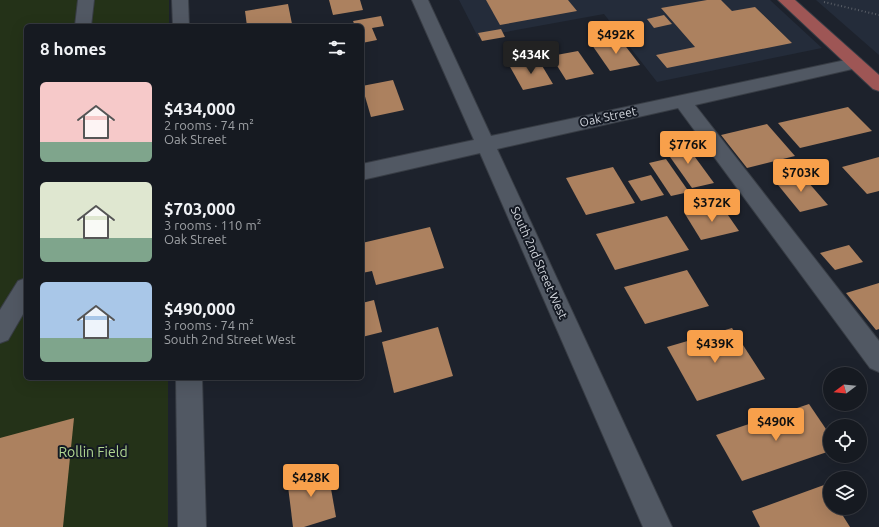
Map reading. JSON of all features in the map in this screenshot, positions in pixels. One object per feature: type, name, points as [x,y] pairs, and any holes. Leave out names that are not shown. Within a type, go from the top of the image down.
[{"type":"main road","points":[[786,0],[879,85]]},
{"type":"street","points":[[83,24],[86,0]]},
{"type":"street","points":[[180,0],[181,24]]},
{"type":"street","name":"South 2nd Street West","points":[[420,0],[658,527]]},
{"type":"street","name":"Oak Street","points":[[364,172],[855,63]]},
{"type":"street","points":[[682,101],[879,360]]},
{"type":"street","points":[[0,332],[24,291]]},
{"type":"street","points":[[189,380],[192,527]]},
{"type":"path","points":[[826,2],[879,15]]},
{"type":"shaded area","points":[[459,0],[770,0],[822,48],[657,82],[604,14],[478,37]]},
{"type":"shaded area","points":[[816,0],[879,0],[879,55]]},
{"type":"green space","name":"Rollin Field","points":[[0,0],[169,0],[169,24],[24,24],[24,380],[168,380],[168,527],[0,527]]},
{"type":"building","points":[[329,0],[360,0],[363,10],[333,15]]},
{"type":"building","points":[[486,0],[568,0],[577,11],[500,25]]},
{"type":"building","points":[[707,0],[721,0],[732,11],[755,7],[792,43],[667,68],[656,55],[695,47],[661,8]]},
{"type":"building","points":[[288,4],[292,24],[247,24],[245,11]]},
{"type":"building","points":[[664,15],[672,24],[654,28],[647,19]]},
{"type":"building","points":[[381,16],[384,26],[372,28],[377,40],[364,43],[364,24],[354,24],[353,21]]},
{"type":"building","points":[[501,29],[505,37],[482,41],[478,33]]},
{"type":"building","points":[[620,39],[640,65],[610,71],[592,45]]},
{"type":"building","points":[[578,51],[594,74],[566,80],[551,56]]},
{"type":"building","points":[[538,59],[553,84],[523,90],[509,65]]},
{"type":"building","points":[[393,80],[404,110],[371,117],[364,93],[364,86]]},
{"type":"building","points":[[848,107],[872,131],[800,148],[778,123]]},
{"type":"building","points":[[767,124],[795,156],[747,168],[721,135]]},
{"type":"building","points":[[684,142],[714,183],[692,188],[663,147]]},
{"type":"building","points":[[879,157],[879,191],[867,194],[842,167]]},
{"type":"building","points":[[666,159],[689,192],[671,196],[649,163]]},
{"type":"building","points":[[613,167],[635,203],[586,215],[566,178]]},
{"type":"building","points":[[801,174],[828,205],[800,212],[774,180]]},
{"type":"building","points":[[651,175],[664,195],[641,201],[628,181]]},
{"type":"building","points":[[721,205],[739,231],[701,240],[685,214]]},
{"type":"building","points":[[667,216],[689,250],[615,270],[596,234]]},
{"type":"building","points":[[430,227],[444,268],[376,285],[372,271],[364,273],[364,243]]},
{"type":"building","points":[[849,245],[863,262],[835,270],[820,253]]},
{"type":"building","points":[[687,270],[709,306],[645,324],[624,287]]},
{"type":"building","points":[[879,283],[879,329],[876,330],[846,293]]},
{"type":"building","points":[[374,300],[382,332],[364,336],[364,302]]},
{"type":"building","points":[[438,327],[453,376],[394,393],[382,342]]},
{"type":"building","points":[[732,328],[765,379],[697,401],[667,347]]},
{"type":"building","points":[[809,404],[823,425],[823,453],[742,481],[716,435]]},
{"type":"building","points":[[74,418],[63,527],[0,527],[0,438]]},
{"type":"building","points":[[327,466],[336,517],[304,527],[293,527],[287,478]]},
{"type":"building","points":[[823,485],[823,515],[842,515],[850,527],[760,527],[752,511]]}]
